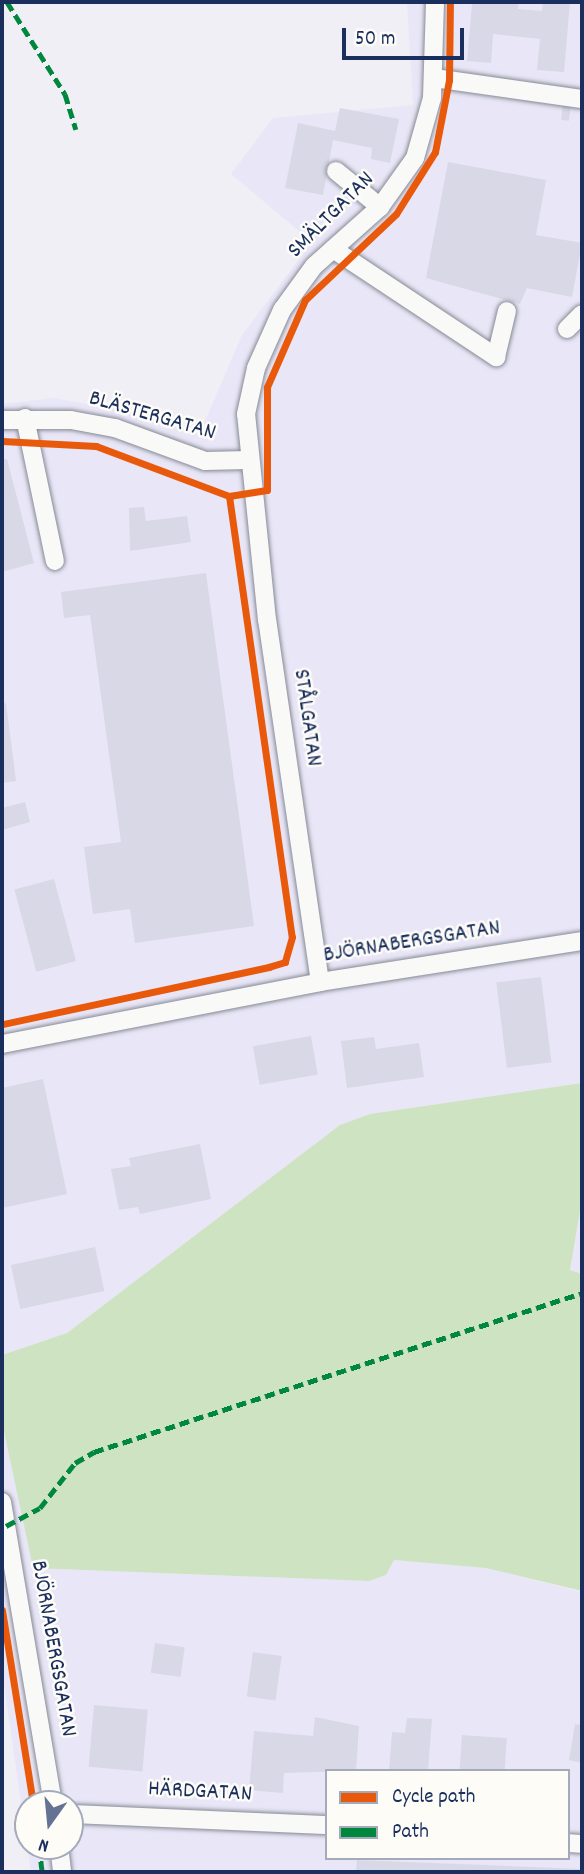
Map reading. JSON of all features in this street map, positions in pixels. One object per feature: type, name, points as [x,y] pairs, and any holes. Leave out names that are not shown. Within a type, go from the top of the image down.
[{"type":"street","name":"SMÄLTGATAN","points":[[248,460],[246,414],[266,342],[302,281],[332,249],[380,206],[415,158],[435,78],[435,2]]},
{"type":"street","points":[[435,78],[582,99]]},
{"type":"street","points":[[336,171],[380,206]]},
{"type":"street","points":[[332,249],[496,357],[507,311]]},
{"type":"street","points":[[567,329],[582,314]]},
{"type":"street","points":[[25,418],[55,561]]},
{"type":"street","name":"BLÄSTERGATAN","points":[[2,420],[25,418],[115,428],[205,461],[248,460]]},
{"type":"street","name":"STÅLGATAN","points":[[248,460],[320,982]]},
{"type":"street","name":"BJÖRNABERGSGATAN","points":[[2,1044],[320,982],[582,941]]},
{"type":"street","name":"BJÖRNABERGSGATAN","points":[[2,1502],[50,1790]]},
{"type":"street","name":"HÄRDGATAN","points":[[84,1815],[325,1825]]},
{"type":"shaded area","points":[[407,2],[582,2],[582,1083],[370,1114],[340,1125],[67,1333],[2,1355],[2,404],[54,398],[127,411],[199,435],[242,335],[312,242],[231,174],[273,118],[413,105]]},
{"type":"shaded area","points":[[582,1199],[582,1274],[570,1270]]},
{"type":"shaded area","points":[[2,1422],[33,1568],[369,1581],[386,1575],[394,1560],[486,1568],[582,1592],[582,1872],[31,1872],[29,1860],[84,1860],[84,1790],[19,1790],[2,1671]]},
{"type":"green space","points":[[582,1083],[582,1199],[570,1270],[582,1274],[582,1591],[486,1568],[394,1560],[386,1575],[369,1581],[33,1568],[2,1422],[2,1355],[67,1333],[340,1125],[370,1114]]},
{"type":"building","points":[[519,2],[518,9],[542,11],[543,2],[570,2],[564,72],[537,70],[540,39],[493,34],[491,63],[467,61],[472,4]]},
{"type":"building","points":[[563,104],[571,105],[569,121],[561,120]]},
{"type":"building","points":[[340,108],[399,119],[390,163],[371,159],[372,148],[333,140],[323,195],[285,188],[298,123],[335,131]]},
{"type":"building","points":[[448,162],[546,180],[536,235],[582,243],[572,297],[527,288],[520,304],[426,278]]},
{"type":"building","points":[[7,459],[34,563],[2,572],[2,460]]},
{"type":"building","points":[[144,507],[146,521],[187,516],[191,542],[130,551],[129,508]]},
{"type":"building","points":[[206,573],[254,926],[135,943],[130,909],[93,914],[84,847],[121,842],[90,615],[64,618],[61,592]]},
{"type":"building","points":[[6,703],[16,781],[2,783],[2,704]]},
{"type":"building","points":[[25,802],[30,822],[2,830],[2,808]]},
{"type":"building","points":[[54,879],[76,961],[36,972],[14,890]]},
{"type":"building","points":[[541,977],[551,1062],[507,1068],[496,982]]},
{"type":"building","points":[[311,1036],[318,1074],[260,1085],[253,1046]]},
{"type":"building","points":[[374,1037],[376,1049],[419,1043],[424,1077],[347,1088],[341,1041]]},
{"type":"building","points":[[43,1079],[67,1194],[2,1208],[2,1088]]},
{"type":"building","points":[[200,1144],[211,1199],[140,1214],[138,1207],[119,1210],[111,1169],[131,1166],[129,1158]]},
{"type":"building","points":[[95,1247],[104,1291],[20,1309],[11,1265]]},
{"type":"building","points":[[155,1643],[185,1647],[181,1677],[151,1673]]},
{"type":"building","points":[[253,1652],[282,1656],[275,1701],[247,1697]]},
{"type":"building","points":[[94,1705],[148,1710],[142,1771],[89,1767]]},
{"type":"building","points":[[315,1717],[359,1726],[356,1769],[284,1773],[283,1793],[249,1790],[254,1731],[313,1736]]},
{"type":"building","points":[[407,1718],[432,1719],[428,1769],[389,1769],[392,1732],[405,1733]]},
{"type":"building","points":[[575,1724],[582,1725],[582,1763],[569,1760]]},
{"type":"building","points":[[462,1735],[507,1738],[505,1769],[460,1769]]},
{"type":"building","points":[[357,1860],[582,1869],[582,1872],[356,1872]]},
{"type":"marked path","points":[[7,2],[65,94],[76,129]]},
{"type":"marked path","points":[[6,1526],[40,1508],[75,1463],[94,1452],[582,1293]]},
{"type":"marked path","points":[[41,1860],[42,1872]]},
{"type":"cycle path","points":[[229,496],[267,490],[267,387],[305,300],[396,214],[435,152],[449,80],[450,2]]},
{"type":"cycle path","points":[[2,441],[96,446],[229,496],[292,937],[285,962],[269,967],[2,1024]]},
{"type":"cycle path","points":[[2,1610],[31,1790]]}]
